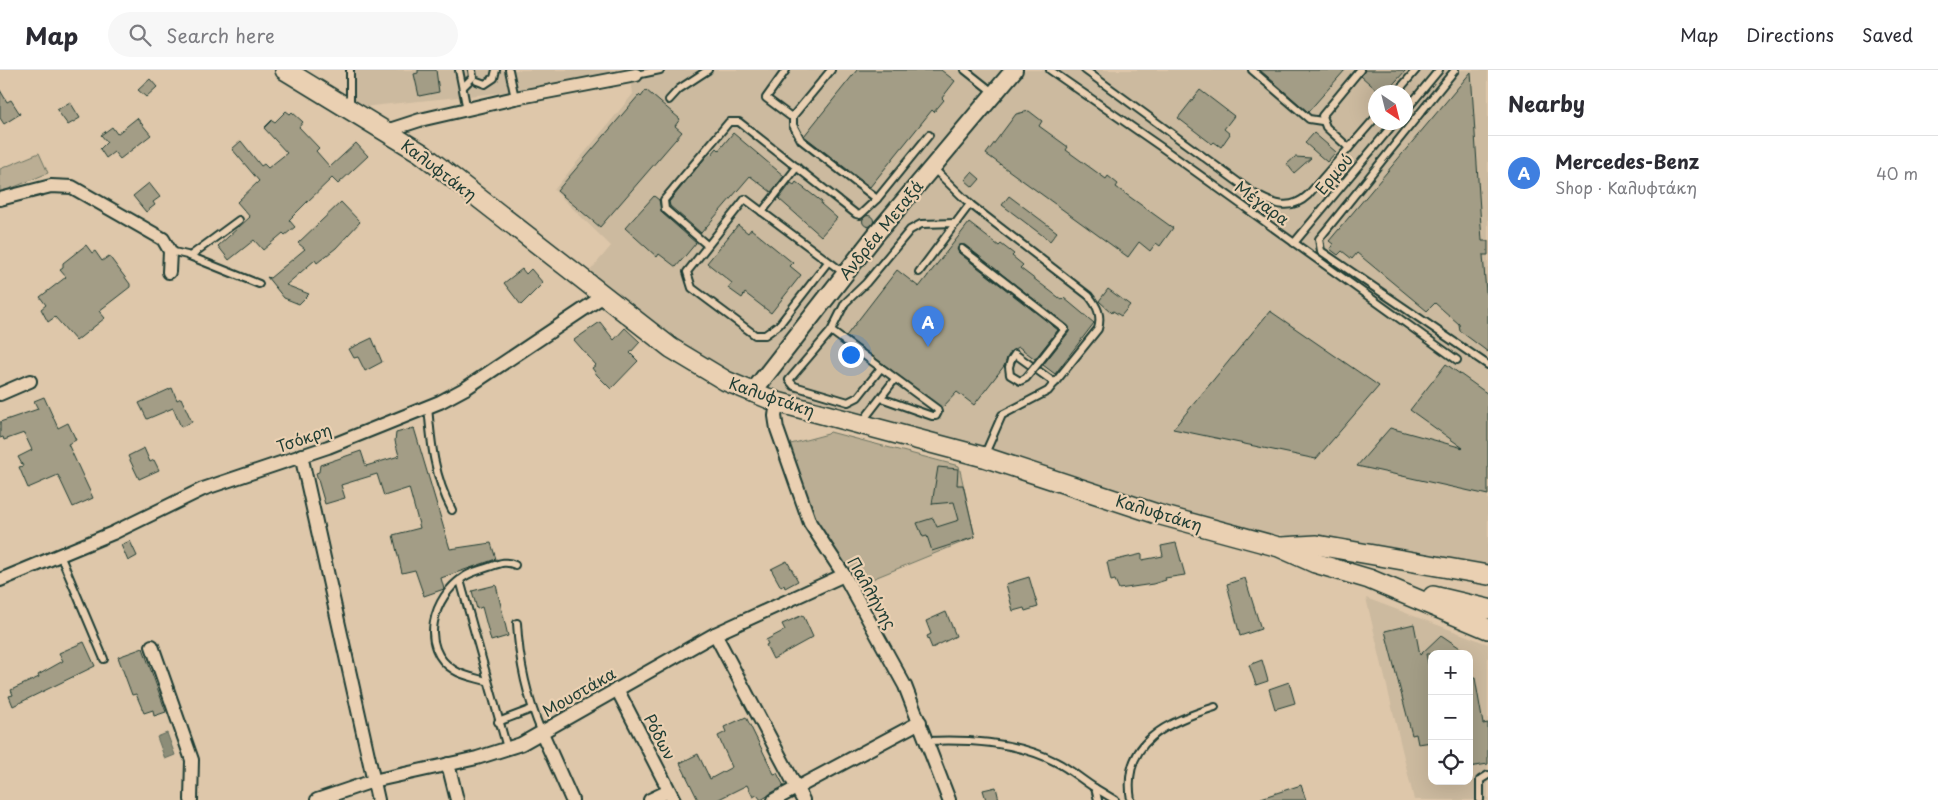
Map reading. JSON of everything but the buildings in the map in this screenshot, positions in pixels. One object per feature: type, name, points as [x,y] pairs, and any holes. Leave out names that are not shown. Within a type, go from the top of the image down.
[{"type":"main road","name":"Καλυφτάκη","points":[[285,70],[422,153],[602,297],[697,366],[752,393],[776,402],[984,457],[1157,514],[1278,547],[1315,563],[1369,579],[1488,628]]},
{"type":"main road","name":"Καλυφτάκη","points":[[1278,547],[1317,546],[1488,574]]},
{"type":"main road","points":[[1369,579],[1488,609]]},
{"type":"street","name":"Ανδρέα Μεταξά","points":[[752,393],[845,274],[1014,70]]},
{"type":"street","points":[[386,131],[420,120],[515,98],[636,75]]},
{"type":"street","points":[[0,199],[51,186],[72,187],[162,239],[170,252],[169,272]]},
{"type":"street","name":"Τσόκρη","points":[[0,580],[113,533],[202,489],[372,430],[428,406],[466,388],[602,297]]},
{"type":"street","points":[[0,394],[30,381]]},
{"type":"street","name":"Παλλήνης","points":[[776,402],[775,416],[777,429],[810,523],[844,575],[905,686],[949,800]]},
{"type":"street","points":[[301,455],[378,800]]},
{"type":"street","name":"Μουστάκα","points":[[317,800],[373,781],[477,758],[507,748],[542,733],[715,634],[844,575]]},
{"type":"street","points":[[715,634],[800,794]]},
{"type":"street","points":[[152,646],[192,760],[191,800]]},
{"type":"street","name":"Ρόδων","points":[[617,689],[672,795]]},
{"type":"street","points":[[774,800],[800,794],[920,722]]},
{"type":"street","points":[[542,733],[572,800]]},
{"type":"street","points":[[448,764],[457,800]]},
{"type":"street","points":[[650,800],[672,795]]},
{"type":"lane","points":[[350,70],[350,109]]},
{"type":"lane","points":[[459,70],[467,110]]},
{"type":"lane","points":[[463,88],[473,77],[472,70]]},
{"type":"lane","points":[[477,80],[486,84],[491,81],[496,70]]},
{"type":"lane","points":[[510,70],[515,98]]},
{"type":"lane","points":[[636,75],[660,70]]},
{"type":"lane","points":[[669,100],[680,89],[708,70]]},
{"type":"lane","points":[[786,70],[766,98],[793,116]]},
{"type":"lane","points":[[831,70],[793,116],[793,125],[800,140],[877,199]]},
{"type":"lane","points":[[965,70],[995,94]]},
{"type":"lane","name":"Μέγαρα","points":[[1050,70],[1457,360]]},
{"type":"lane","points":[[1085,70],[1245,187],[1271,203],[1290,205],[1303,200],[1368,126]]},
{"type":"lane","points":[[1252,70],[1309,119],[1322,120]]},
{"type":"lane","points":[[1349,148],[1326,127],[1322,120],[1325,110],[1360,70]]},
{"type":"lane","points":[[1403,85],[1416,70]]},
{"type":"lane","points":[[1413,102],[1439,70]]},
{"type":"lane","points":[[1455,70],[1319,239],[1318,245],[1321,251],[1487,363]]},
{"type":"lane","points":[[707,245],[665,209],[664,200],[730,122],[739,122],[856,214],[860,215],[865,213],[929,135]]},
{"type":"lane","name":"Ερμού","points":[[1294,243],[1388,130]]},
{"type":"lane","points":[[762,212],[797,167]]},
{"type":"lane","points":[[932,167],[970,204],[1082,290],[1098,309],[1100,317],[1098,329],[1054,383],[1043,394],[1002,415],[984,457]]},
{"type":"lane","points":[[828,262],[779,325],[765,335],[755,335],[692,288],[687,272],[745,199],[845,274]]},
{"type":"lane","points":[[919,272],[970,204]]},
{"type":"lane","points":[[190,256],[239,220]]},
{"type":"lane","points":[[881,368],[858,397],[848,402],[791,385],[790,378],[831,331],[845,303],[866,283],[910,230],[921,224],[956,223]]},
{"type":"lane","points":[[962,249],[1065,329],[1039,362],[1029,376],[1020,381],[1010,375],[1009,367],[1011,360],[1016,354],[1054,383]]},
{"type":"lane","points":[[170,252],[190,256],[259,284]]},
{"type":"lane","points":[[831,331],[937,409],[938,414],[932,416],[880,398]]},
{"type":"lane","points":[[860,425],[895,379]]},
{"type":"lane","points":[[428,406],[433,458],[442,488],[452,510]]},
{"type":"lane","points":[[60,555],[104,659]]},
{"type":"lane","points":[[486,681],[453,670],[438,654],[432,629],[437,609],[442,600],[460,580],[504,562],[514,565]]},
{"type":"lane","points":[[460,580],[486,681],[507,748]]},
{"type":"lane","points":[[517,623],[521,658],[532,709],[542,733]]},
{"type":"lane","points":[[1131,800],[1132,765],[1138,751],[1152,735],[1187,716],[1215,707]]},
{"type":"lane","points":[[498,722],[532,709]]},
{"type":"lane","points":[[927,741],[949,740],[1002,745],[1037,755],[1057,762],[1115,800]]},
{"type":"lane","points":[[1480,800],[1480,780],[1488,775]]},
{"type":"lane","points":[[1095,788],[1098,800]]},
{"type":"shaded area","points":[[354,70],[630,70],[526,90],[371,106],[362,109],[352,102]]},
{"type":"shaded area","points":[[630,70],[1005,70],[755,379],[744,385],[666,336],[589,272],[611,246],[554,190],[633,94]]},
{"type":"shaded area","points":[[1025,70],[1488,70],[1488,565],[1271,533],[1198,518],[772,395],[768,385],[917,198]]},
{"type":"shaded area","points":[[39,153],[48,173],[0,193],[0,169]]},
{"type":"shaded area","points":[[830,432],[959,466],[975,537],[855,586],[822,534],[787,445]]},
{"type":"shaded area","points":[[1366,598],[1488,644],[1488,800],[1414,800]]},
{"type":"shaded area","points":[[167,733],[175,755],[165,759],[157,737]]},
{"type":"place","name":"Mercedes-Benz","points":[[928,347]]}]
